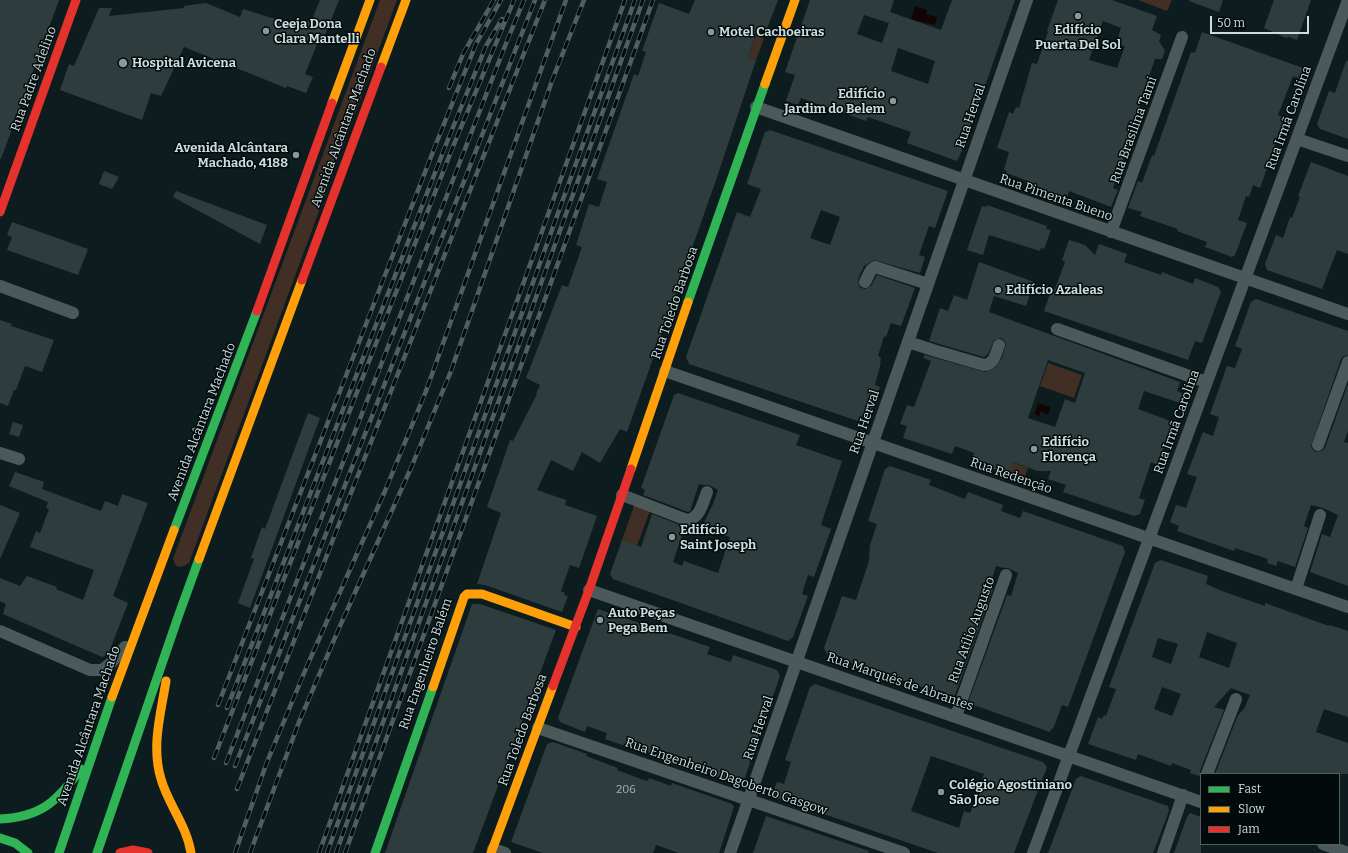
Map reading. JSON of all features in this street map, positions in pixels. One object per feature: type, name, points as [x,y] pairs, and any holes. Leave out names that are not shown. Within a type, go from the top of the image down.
[{"type":"main road","name":"Rua Padre Adelino","points":[[0,212],[76,0]]},
{"type":"main road","name":"Avenida Alcântara Machado","points":[[59,853],[134,636],[243,349],[370,0]]},
{"type":"main road","name":"Avenida Alcântara Machado","points":[[97,853],[178,617],[406,0]]},
{"type":"main road","name":"Rua Toledo Barbosa","points":[[492,851],[576,627],[756,107],[795,0]]},
{"type":"main road","name":"Rua Engenheiro Balém","points":[[375,853],[464,597],[467,594],[482,594],[576,627]]},
{"type":"main road","points":[[563,623],[580,615]]},
{"type":"main road","points":[[178,617],[156,740],[157,763],[161,780],[189,841],[191,853]]},
{"type":"main road","points":[[0,820],[10,820],[33,814],[49,806],[66,790],[93,752]]},
{"type":"main road","points":[[0,838],[6,838],[28,853]]},
{"type":"main road","points":[[120,853],[133,850],[148,853]]},
{"type":"street","name":"Rua Herval","points":[[730,853],[1027,0]]},
{"type":"street","name":"Rua Irmã Carolina","points":[[1033,853],[1348,0]]},
{"type":"street","name":"Rua Brasilina Tami","points":[[1111,232],[1182,37]]},
{"type":"street","name":"Rua Pimenta Bueno","points":[[756,107],[1348,314]]},
{"type":"street","points":[[1297,139],[1348,156]]},
{"type":"street","points":[[865,282],[871,270],[875,267],[928,284]]},
{"type":"street","points":[[0,286],[73,313]]},
{"type":"street","points":[[1057,329],[1206,382]]},
{"type":"street","points":[[908,342],[984,365],[991,363],[999,345]]},
{"type":"street","points":[[1318,444],[1348,362]]},
{"type":"street","name":"Rua Redenção","points":[[665,371],[1348,607]]},
{"type":"street","points":[[0,453],[18,460]]},
{"type":"street","points":[[622,495],[687,520],[692,520],[697,516],[707,492]]},
{"type":"street","points":[[1296,589],[1320,516]]},
{"type":"street","name":"Rua Atílio Augusto","points":[[956,716],[1006,575]]},
{"type":"street","name":"Rua Marquês de Abrantes","points":[[589,590],[1068,756],[1183,795],[1199,797]]},
{"type":"street","points":[[0,631],[90,670],[102,670],[111,663],[134,636]]},
{"type":"street","points":[[1207,773],[1236,699]]},
{"type":"street","name":"Rua Engenheiro Dagoberto Gasgow","points":[[538,728],[904,853]]},
{"type":"street","points":[[1163,853],[1183,795]]},
{"type":"street","points":[[1326,845],[1348,853]]},
{"type":"street","points":[[492,851],[505,853]]},
{"type":"shaded area","points":[[380,0],[397,0],[189,563],[182,567],[176,566],[173,559]]},
{"type":"shaded area","points":[[1138,0],[1172,0],[1167,11]]},
{"type":"shaded area","points":[[915,6],[927,10],[926,14],[937,17],[935,25],[911,19]]},
{"type":"shaded area","points":[[756,35],[764,38],[756,60],[748,57]]},
{"type":"shaded area","points":[[1048,363],[1082,375],[1074,398],[1040,386]]},
{"type":"shaded area","points":[[1038,403],[1050,407],[1048,414],[1041,411],[1039,416],[1036,415],[1035,413]]},
{"type":"shaded area","points":[[1012,462],[1028,468],[1024,479],[1008,474]]},
{"type":"shaded area","points":[[635,503],[651,508],[637,546],[622,540]]},
{"type":"building","points":[[0,0],[59,0],[1,159],[0,158]]},
{"type":"building","points":[[320,0],[339,0],[325,35],[321,34],[305,74],[313,77],[306,93],[287,86],[286,88],[184,47],[161,96],[151,93],[142,120],[60,90],[69,64],[74,66],[99,8],[112,8],[109,16],[184,8],[184,6],[206,3],[240,17],[243,9],[291,24],[292,21],[300,24],[302,19],[311,22]]},
{"type":"building","points":[[695,0],[778,0],[766,31],[758,28],[748,57],[756,60],[715,183],[627,432],[620,429],[600,463],[582,452],[573,471],[551,460],[537,490],[566,500],[565,505],[597,516],[579,568],[570,565],[561,591],[565,593],[564,595],[568,596],[562,612],[485,585],[477,584],[501,513],[487,507],[510,440],[513,441],[537,394],[540,385],[526,378],[562,285],[568,287],[582,247],[576,245],[589,204],[599,207],[607,182],[597,179],[634,74],[638,76],[646,52],[642,51],[659,3],[689,14]]},
{"type":"building","points":[[810,0],[894,0],[890,12],[941,30],[952,0],[1015,0],[964,146],[957,161],[907,143],[911,132],[868,117],[866,121],[801,98],[798,105],[786,101],[795,75],[785,72]],"holes":[[[864,15],[889,23],[882,43],[857,34]],[[898,48],[935,61],[928,84],[891,71]]]},
{"type":"building","points":[[1058,0],[1112,0],[1157,16],[1152,30],[1161,35],[1159,41],[1165,51],[1162,59],[1155,59],[1127,146],[1132,148],[1128,158],[1124,157],[1113,188],[1118,190],[1111,207],[1069,191],[1067,198],[1025,183],[1026,180],[1006,173],[1007,171],[1004,170],[1009,152],[997,148],[1009,112],[1013,114],[1016,107],[1019,108],[1032,63],[1037,64],[1048,32],[1047,31]],"holes":[[[1103,21],[1121,28],[1118,37],[1121,38],[1119,45],[1125,46],[1117,68],[1089,60]]]},
{"type":"building","points":[[1223,0],[1219,12],[1189,1]]},
{"type":"building","points":[[1274,0],[1311,0],[1297,40],[1289,37],[1286,38],[1264,28]]},
{"type":"building","points":[[1202,32],[1303,68],[1300,79],[1293,76],[1278,115],[1285,118],[1260,188],[1253,185],[1249,197],[1246,196],[1238,220],[1247,223],[1235,255],[1232,257],[1205,247],[1207,242],[1177,231],[1178,229],[1140,216],[1142,212],[1128,208],[1138,181],[1142,183],[1152,155],[1154,156],[1191,52],[1195,53]]},
{"type":"building","points":[[1346,61],[1348,61],[1348,139],[1320,129],[1317,124],[1329,91],[1335,93]]},
{"type":"building","points":[[770,130],[948,191],[935,228],[929,226],[919,255],[925,257],[920,273],[874,260],[864,266],[858,279],[859,286],[865,289],[871,286],[877,275],[915,288],[901,326],[891,323],[886,337],[884,336],[878,356],[881,358],[881,362],[875,385],[880,387],[869,420],[864,423],[689,364],[686,357],[737,212],[750,217],[761,189],[747,184],[765,132]],"holes":[[[821,210],[840,217],[830,245],[810,238]]]},
{"type":"building","points":[[1311,162],[1348,176],[1348,254],[1337,250],[1322,289],[1267,270],[1265,264],[1276,235],[1283,238],[1290,217],[1292,218],[1300,197],[1298,196]]},
{"type":"building","points":[[104,171],[119,177],[112,189],[99,184]]},
{"type":"building","points":[[176,191],[267,225],[260,244],[173,197]]},
{"type":"building","points":[[987,205],[1047,226],[1046,229],[1051,230],[1044,249],[1041,248],[1040,251],[989,235],[983,255],[967,250],[982,206],[987,207]]},
{"type":"building","points":[[12,222],[88,249],[78,275],[7,250],[12,237],[7,235]]},
{"type":"building","points":[[1069,240],[1085,245],[1095,255],[1099,244],[1127,254],[1124,262],[1161,275],[1162,272],[1193,284],[1195,278],[1218,287],[1221,292],[1202,343],[1195,341],[1188,360],[1044,311],[1052,288],[1055,289],[1065,262],[1062,260]]},
{"type":"building","points":[[979,262],[1034,282],[1026,306],[994,296],[989,312],[1180,382],[1177,391],[1184,394],[1180,403],[1144,391],[1138,409],[1173,422],[1158,465],[1151,462],[1139,498],[1145,500],[1140,514],[1134,516],[1063,492],[1066,485],[1048,479],[1051,471],[1037,471],[1013,462],[1008,474],[971,461],[974,453],[955,446],[952,454],[903,438],[907,426],[900,424],[907,405],[914,407],[931,361],[923,358],[925,355],[985,372],[995,368],[1002,358],[1006,344],[1001,338],[994,340],[988,354],[984,357],[929,341],[940,308],[948,311],[954,295],[967,300]],"holes":[[[1048,360],[1085,373],[1075,403],[1065,399],[1055,427],[1028,418]]]},
{"type":"building","points":[[1256,299],[1348,331],[1348,355],[1341,359],[1311,446],[1316,452],[1322,451],[1325,448],[1348,384],[1348,431],[1344,442],[1348,443],[1348,586],[1310,572],[1322,534],[1330,537],[1338,515],[1323,508],[1311,505],[1304,526],[1308,528],[1295,567],[1278,561],[1276,566],[1267,563],[1268,559],[1235,548],[1234,551],[1177,531],[1179,526],[1170,522],[1176,505],[1186,508],[1197,477],[1187,474],[1203,432],[1213,436],[1219,417],[1210,414],[1227,366],[1235,368],[1242,349],[1235,346],[1251,302]]},
{"type":"building","points":[[0,320],[12,324],[11,326],[54,340],[42,372],[25,366],[8,406],[0,403]]},
{"type":"building","points":[[678,393],[800,435],[796,445],[842,461],[821,525],[831,529],[814,577],[808,575],[802,594],[808,596],[793,637],[788,641],[613,579],[610,574],[622,540],[641,547],[652,514],[685,527],[673,562],[682,566],[684,561],[718,573],[730,537],[702,527],[718,490],[709,485],[699,484],[690,511],[688,512],[643,495],[645,490],[641,488],[674,395]]},
{"type":"building","points":[[308,413],[320,418],[250,608],[238,603],[254,559],[251,558],[262,527],[265,529]]},
{"type":"building","points":[[13,422],[23,425],[19,437],[9,434]]},
{"type":"building","points":[[890,466],[931,480],[929,485],[965,499],[968,492],[1003,505],[1001,511],[1020,518],[1023,511],[1123,546],[1125,552],[1068,707],[1062,705],[1053,729],[1052,728],[1050,732],[968,703],[1007,595],[1011,596],[1018,573],[1008,568],[996,566],[989,588],[993,589],[954,698],[827,654],[824,648],[842,596],[856,600],[869,561],[870,545],[877,524],[868,521],[885,469]]},
{"type":"building","points":[[15,472],[44,482],[42,489],[101,511],[105,501],[118,506],[122,494],[148,503],[113,596],[128,603],[108,655],[102,657],[3,614],[6,604],[0,601],[0,578],[20,586],[27,576],[57,587],[56,589],[83,600],[94,570],[30,547],[36,531],[40,533],[49,509],[46,508],[48,502],[9,486]]},
{"type":"building","points":[[0,505],[20,513],[0,559]]},
{"type":"building","points":[[1161,560],[1208,576],[1206,584],[1222,591],[1265,606],[1265,603],[1329,626],[1348,631],[1348,717],[1324,709],[1316,732],[1348,743],[1348,774],[1215,773],[1238,715],[1244,709],[1250,695],[1231,688],[1214,707],[1224,710],[1200,771],[1200,776],[1190,773],[1191,770],[1172,763],[1171,766],[1138,754],[1136,760],[1088,744],[1098,717],[1102,719],[1104,715],[1106,716],[1116,689],[1109,687],[1155,563]],"holes":[[[1207,632],[1237,643],[1229,668],[1199,657]],[[1158,638],[1178,644],[1171,664],[1152,657]],[[1162,687],[1181,694],[1172,716],[1154,709]]]},
{"type":"building","points":[[472,604],[480,604],[556,630],[473,853],[385,853]]},
{"type":"building","points":[[598,609],[710,647],[707,654],[731,662],[733,655],[777,670],[780,676],[742,786],[687,767],[689,760],[660,750],[657,757],[605,739],[607,733],[587,726],[585,732],[560,722],[558,718],[559,715]]},
{"type":"building","name":"Colégio Agostiniano São Jose","points":[[815,684],[1043,762],[1047,767],[1014,853],[938,853],[777,798],[774,792],[775,787],[777,782],[784,784],[791,762],[785,760],[810,687]],"holes":[[[931,756],[984,774],[970,813],[964,811],[959,828],[911,811]]]},
{"type":"building","points":[[553,742],[587,754],[586,756],[618,768],[617,770],[641,779],[648,781],[649,778],[671,786],[672,783],[732,804],[734,807],[719,853],[679,853],[656,845],[653,853],[543,853],[511,842],[547,744]]},
{"type":"building","points":[[1081,776],[1168,806],[1169,811],[1153,853],[1048,853],[1076,779]]},
{"type":"building","points":[[1190,813],[1200,817],[1201,853],[1174,853],[1187,817]]},
{"type":"building","points":[[766,816],[869,851],[868,853],[753,853]]},
{"type":"railway","points":[[449,88],[463,54],[494,0]]},
{"type":"railway","points":[[218,705],[476,44],[501,0]]},
{"type":"railway","points":[[214,758],[452,149],[514,0]]},
{"type":"railway","points":[[226,763],[524,0]]},
{"type":"railway","points":[[235,766],[535,0]]},
{"type":"railway","points":[[237,789],[347,503],[545,0]]},
{"type":"railway","points":[[235,853],[267,762],[307,666],[385,491],[426,391],[566,0]]},
{"type":"railway","points":[[250,853],[299,722],[340,626],[411,468],[451,371],[553,78],[584,0]]},
{"type":"railway","points":[[319,853],[625,0]]},
{"type":"railway","points":[[327,853],[635,0]]},
{"type":"railway","points":[[336,853],[643,0]]},
{"type":"railway","points":[[345,853],[653,0]]},
{"type":"railway","points":[[227,708],[445,147],[486,46],[502,19]]},
{"type":"traffic: fast","points":[[688,302],[765,84]]},
{"type":"traffic: fast","points":[[174,530],[257,311]]},
{"type":"traffic: fast","points":[[97,853],[199,559]]},
{"type":"traffic: fast","points":[[375,853],[433,687]]},
{"type":"traffic: fast","points":[[59,853],[112,697]]},
{"type":"traffic: fast","points":[[0,819],[15,818],[38,811],[56,798],[81,769]]},
{"type":"traffic: fast","points":[[0,838],[15,843],[28,853]]},
{"type":"traffic: slow","points":[[332,103],[370,0]]},
{"type":"traffic: slow","points":[[381,67],[406,0]]},
{"type":"traffic: slow","points":[[765,84],[795,0]]},
{"type":"traffic: slow","points":[[199,559],[302,280]]},
{"type":"traffic: slow","points":[[631,469],[688,302]]},
{"type":"traffic: slow","points":[[112,697],[174,530]]},
{"type":"traffic: slow","points":[[433,687],[464,597],[467,594],[482,594],[576,627]]},
{"type":"traffic: slow","points":[[166,681],[158,730],[158,767],[164,788],[186,834],[191,853]]},
{"type":"traffic: slow","points":[[491,853],[553,686]]},
{"type":"traffic: jam","points":[[0,212],[76,0]]},
{"type":"traffic: jam","points":[[302,280],[381,67]]},
{"type":"traffic: jam","points":[[257,311],[332,103]]},
{"type":"traffic: jam","points":[[553,686],[589,590],[631,469]]},
{"type":"traffic: jam","points":[[120,853],[133,850],[148,853]]},
{"type":"place","name":"Edifício Puerta Del Sol","points":[[1078,16]]},
{"type":"place","name":"Ceeja Dona Clara Mantelli","points":[[266,31]]},
{"type":"place","name":"Motel Cachoeiras","points":[[711,32]]},
{"type":"place","name":"Hospital Avicena","points":[[123,63]]},
{"type":"place","name":"Edifício Jardim do Belem","points":[[893,101]]},
{"type":"place","name":"Avenida Alcântara Machado, 4188","points":[[296,155]]},
{"type":"place","name":"Edifício Azaleas","points":[[998,290]]},
{"type":"place","name":"Edifício Florença","points":[[1034,449]]},
{"type":"place","name":"Edifício Saint Joseph","points":[[672,537]]},
{"type":"place","name":"Auto Peças Pega Bem","points":[[600,620]]},
{"type":"place","name":"Colégio Agostiniano São Jose","points":[[941,792]]}]
